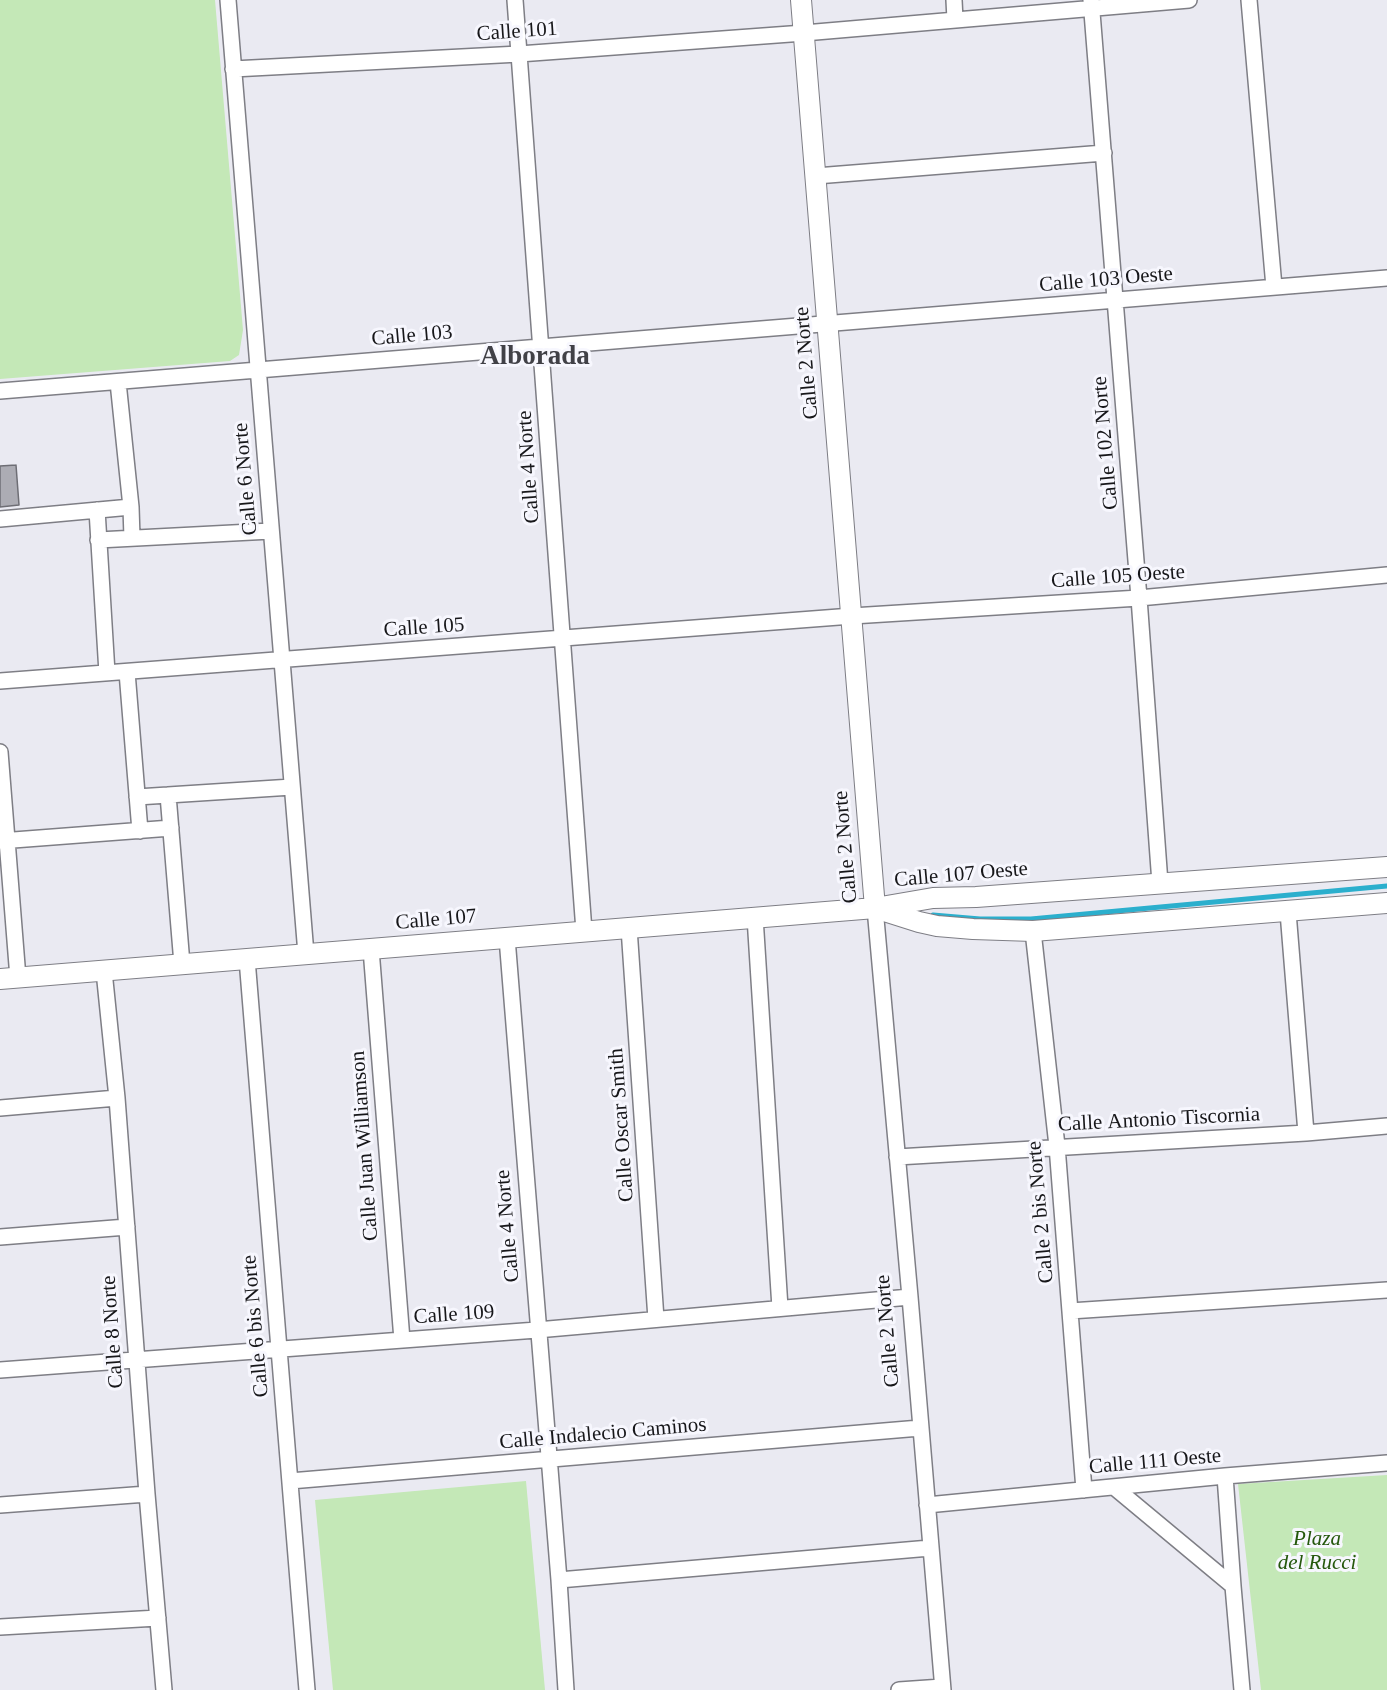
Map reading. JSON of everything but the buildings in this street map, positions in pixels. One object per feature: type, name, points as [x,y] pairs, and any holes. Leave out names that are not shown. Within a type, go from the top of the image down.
[{"type":"street","name":"Calle 6 Norte","points":[[228,0],[306,954]]},
{"type":"street","name":"Calle 4 Norte","points":[[515,0],[584,931]]},
{"type":"street","name":"Calle 2 Norte","points":[[801,0],[875,908],[943,1688]]},
{"type":"street","points":[[954,0],[955,20]]},
{"type":"street","name":"Calle 101","points":[[233,69],[519,54],[955,20],[1092,4],[1190,0]]},
{"type":"street","points":[[1249,0],[1274,287]]},
{"type":"street","name":"Calle 102 Norte","points":[[1092,4],[1160,883]]},
{"type":"street","points":[[816,176],[1104,153]]},
{"type":"street","name":"Calle 103 Oeste","points":[[827,322],[1387,278]]},
{"type":"street","name":"Calle 103","points":[[0,391],[827,322]]},
{"type":"street","points":[[118,382],[132,538]]},
{"type":"street","points":[[0,519],[131,507]]},
{"type":"street","points":[[97,510],[107,673]]},
{"type":"street","points":[[98,540],[271,531]]},
{"type":"street","name":"Calle 105 Oeste","points":[[852,616],[1139,598],[1387,575]]},
{"type":"street","name":"Calle 105","points":[[0,681],[852,616]]},
{"type":"street","points":[[127,672],[140,831]]},
{"type":"street","points":[[0,753],[9,979]]},
{"type":"street","points":[[137,797],[292,787]]},
{"type":"street","points":[[168,795],[182,964]]},
{"type":"street","points":[[4,841],[171,828]]},
{"type":"street","name":"Calle 107 Oeste","points":[[875,908],[933,898],[976,897],[1387,867]]},
{"type":"street","name":"Calle 107 Oeste","points":[[875,908],[937,926],[1034,931],[1387,903]]},
{"type":"street","name":"Calle 107","points":[[9,979],[875,908]]},
{"type":"street","points":[[1288,912],[1306,1133]]},
{"type":"street","points":[[755,917],[780,1308]]},
{"type":"street","name":"Calle Oscar Smith","points":[[629,928],[656,1318]]},
{"type":"street","name":"Calle 2 bis Norte","points":[[1034,931],[1057,1146],[1084,1490]]},
{"type":"street","name":"Calle 4 Norte","points":[[507,938],[566,1690]]},
{"type":"street","name":"Calle Juan Williamson","points":[[371,949],[402,1340]]},
{"type":"street","name":"Calle 6 bis Norte","points":[[247,959],[307,1690]]},
{"type":"street","name":"Calle 8 Norte","points":[[104,971],[117,1098],[164,1690]]},
{"type":"street","points":[[0,1108],[117,1098]]},
{"type":"street","name":"Calle Antonio Tiscornia","points":[[897,1157],[1306,1133],[1387,1126]]},
{"type":"street","points":[[0,1237],[127,1227]]},
{"type":"street","points":[[1070,1311],[1387,1290]]},
{"type":"street","name":"Calle 109","points":[[0,1370],[537,1330],[910,1297]]},
{"type":"street","name":"Calle Indalecio Caminos","points":[[290,1481],[920,1428]]},
{"type":"street","name":"Calle 111 Oeste","points":[[927,1505],[1387,1463]]},
{"type":"street","points":[[1225,1476],[1242,1690]]},
{"type":"street","points":[[1114,1487],[1233,1586]]},
{"type":"street","points":[[0,1505],[147,1494]]},
{"type":"street","points":[[559,1580],[930,1548]]},
{"type":"street","points":[[0,1627],[158,1618]]},
{"type":"street","points":[[899,1690],[943,1688]]},
{"type":"green space","points":[[0,0],[215,0],[243,330],[239,355],[230,361],[0,379]]},
{"type":"green space","name":"Plaza del Rucci","points":[[1387,1475],[1387,1690],[1261,1690],[1238,1484]]},
{"type":"green space","points":[[526,1481],[545,1690],[333,1690],[315,1500]]},
{"type":"waterway","points":[[933,915],[980,919],[1031,919],[1387,886]]},
{"type":"district","name":"Alborada","points":[[535,357]]}]
